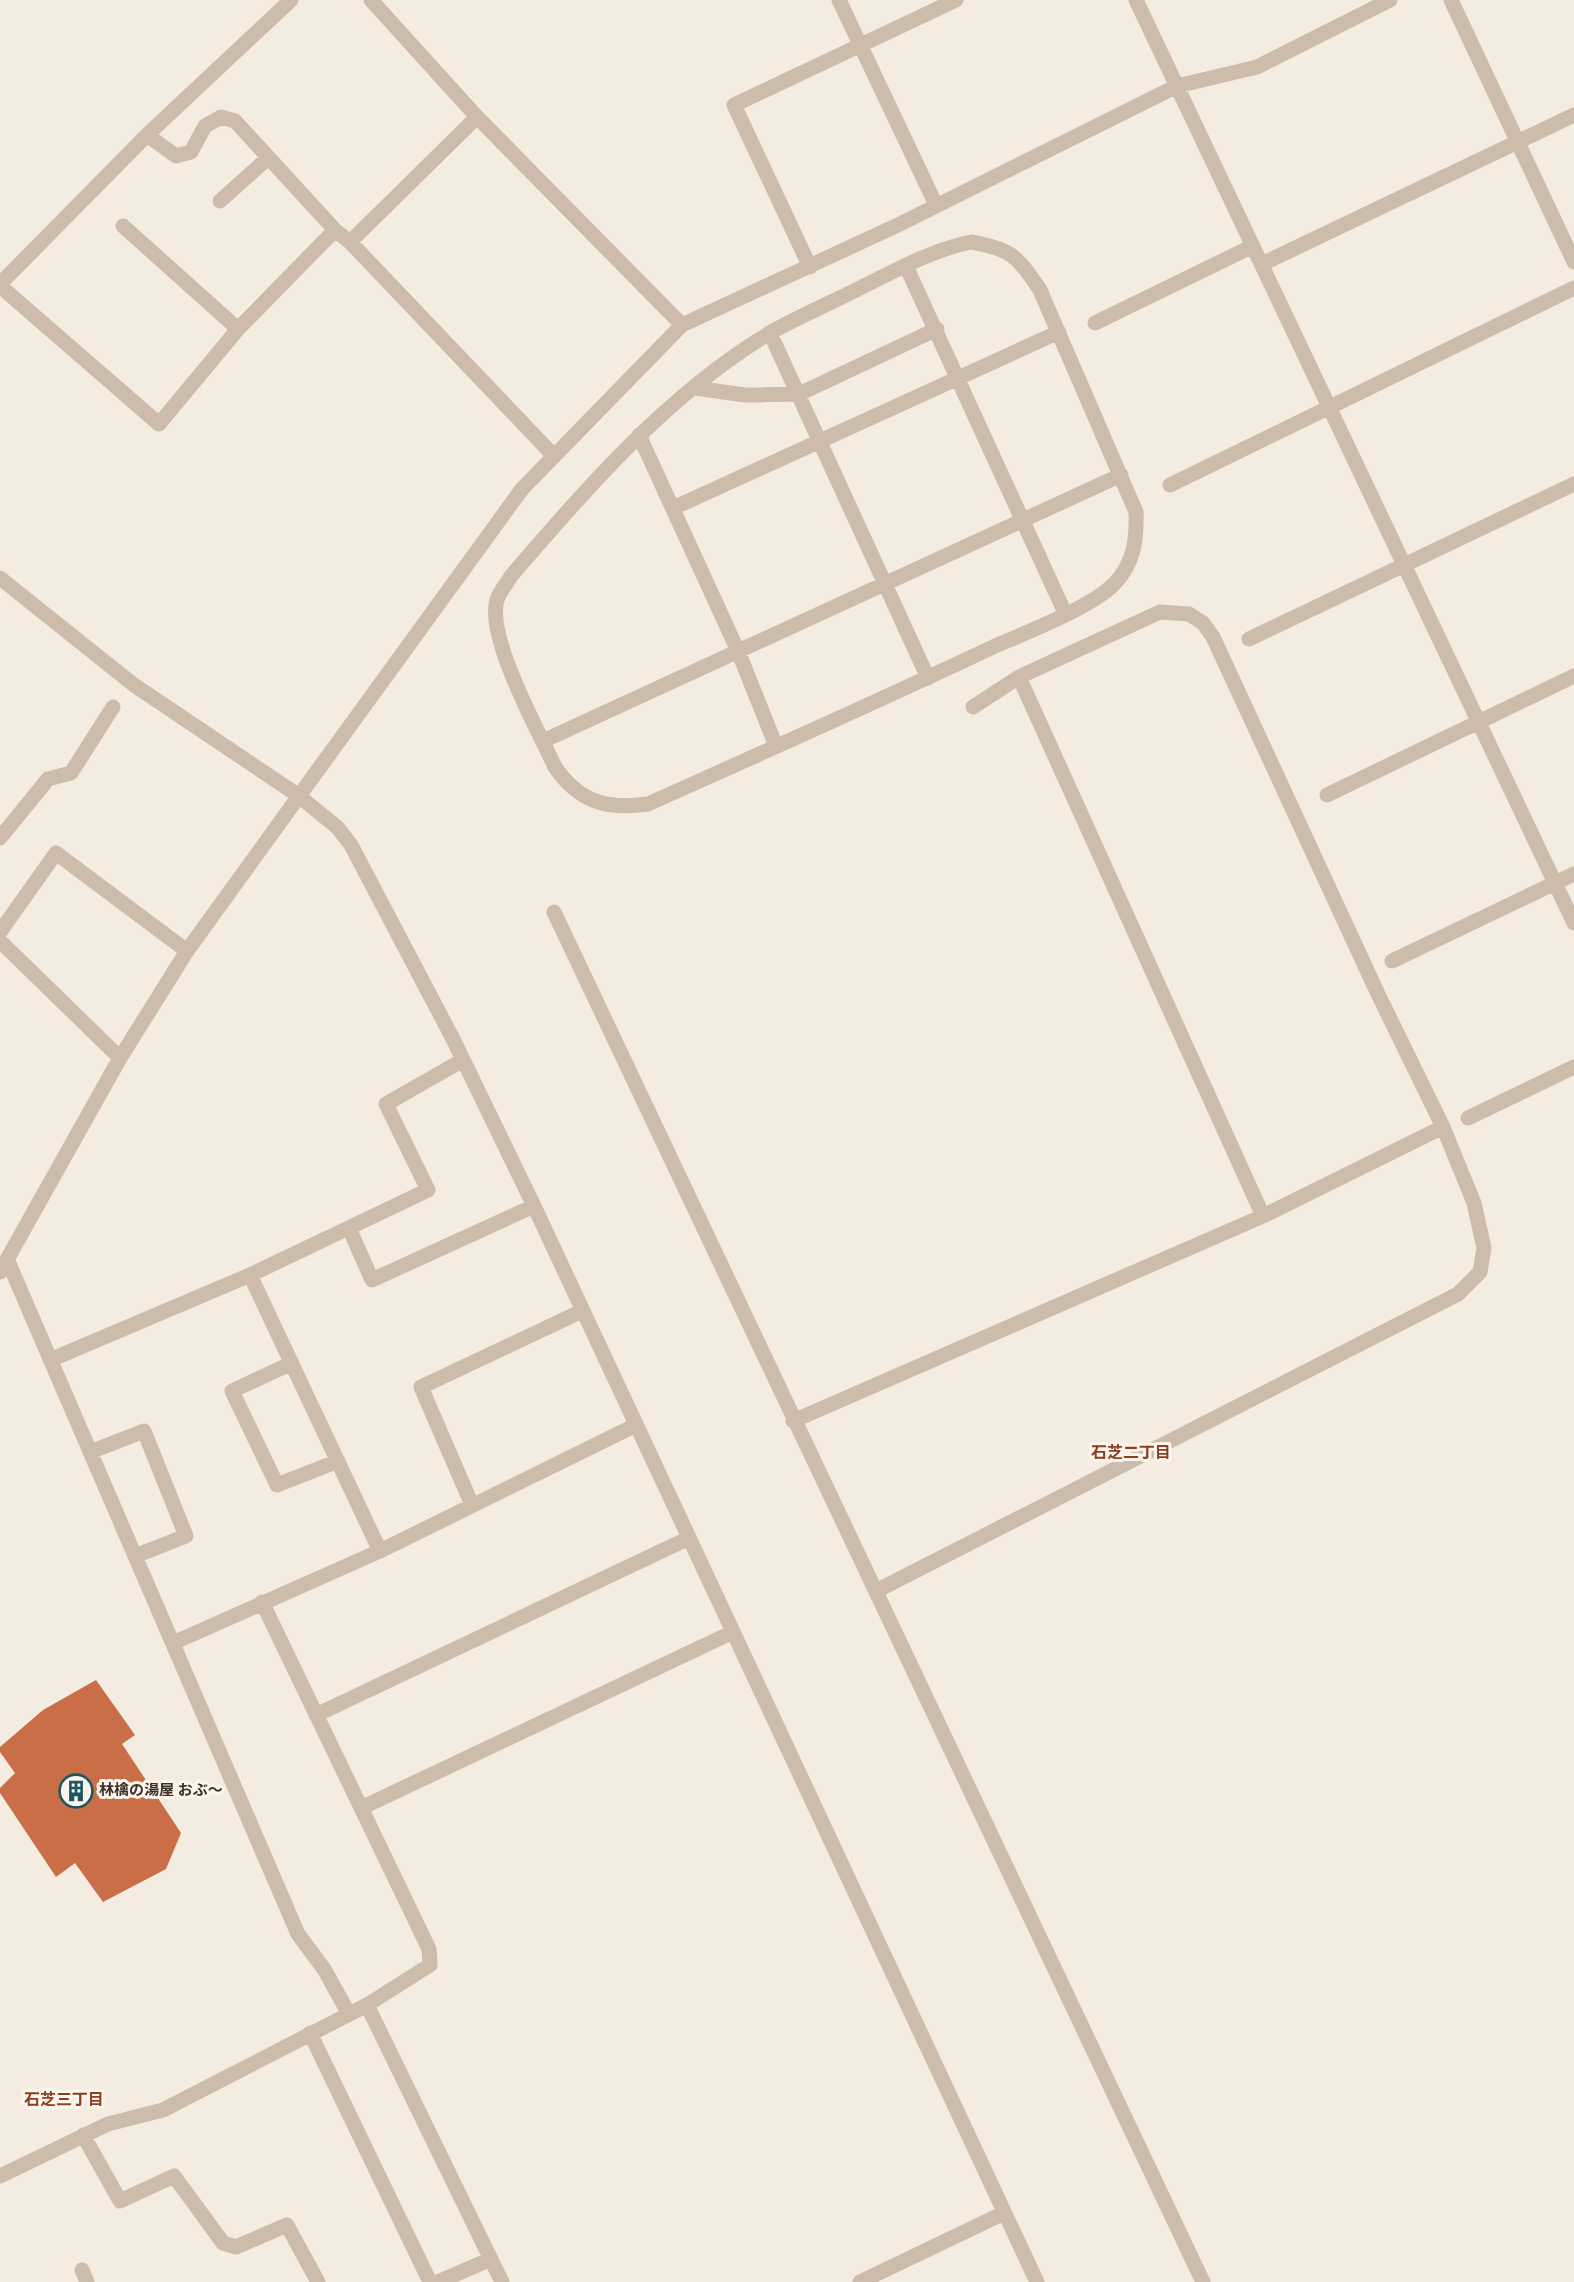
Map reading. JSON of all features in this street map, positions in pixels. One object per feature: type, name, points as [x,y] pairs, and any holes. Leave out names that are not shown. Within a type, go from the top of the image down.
[{"type":"street","points":[[291,0],[147,135],[0,285],[159,424],[238,329],[335,230]]},
{"type":"street","points":[[370,0],[477,117],[682,325]]},
{"type":"street","points":[[839,0],[936,205]]},
{"type":"street","points":[[810,267],[734,105],[862,47],[956,0]]},
{"type":"street","points":[[1136,0],[1574,922]]},
{"type":"street","points":[[349,2014],[324,1969],[298,1934],[50,1360],[4,1265],[120,1058],[187,951],[522,489],[682,325],[810,267],[1177,86],[1257,68],[1390,0]]},
{"type":"street","points":[[1451,0],[1574,262]]},
{"type":"street","points":[[1262,264],[1574,116]]},
{"type":"street","points":[[147,135],[176,156],[191,152],[206,126],[222,117],[235,122],[335,230],[351,242],[554,456]]},
{"type":"street","points":[[351,242],[477,117]]},
{"type":"street","points":[[220,201],[268,158]]},
{"type":"street","points":[[123,226],[238,329]]},
{"type":"street","points":[[971,242],[994,246],[1020,259],[1040,290],[1059,332],[1136,513],[1137,535],[1132,554],[1124,573],[1112,586],[1100,596],[928,678],[648,804],[615,807],[580,795],[566,783],[543,741],[505,657],[495,624],[497,600],[518,568],[639,435],[728,360],[770,333],[948,246],[971,242]]},
{"type":"street","points":[[1095,323],[1253,246]]},
{"type":"street","points":[[906,266],[937,329],[1065,613]]},
{"type":"street","points":[[1170,485],[1574,288]]},
{"type":"street","points":[[695,388],[744,395],[799,394],[937,329]]},
{"type":"street","points":[[674,508],[1059,332]]},
{"type":"street","points":[[770,333],[887,583],[928,678]]},
{"type":"street","points":[[639,435],[738,651],[776,746]]},
{"type":"street","points":[[543,741],[1121,475]]},
{"type":"street","points":[[1249,639],[1574,484]]},
{"type":"street","points":[[0,578],[134,685],[299,796],[338,828],[351,845],[464,1060],[534,1206],[1037,2282]]},
{"type":"street","points":[[876,1592],[1458,1294],[1480,1272],[1484,1248],[1474,1203],[1443,1127],[1378,994],[1213,637],[1203,623],[1189,614],[1160,612],[1019,677],[973,707]]},
{"type":"street","points":[[1327,795],[1574,676]]},
{"type":"street","points":[[1019,677],[1263,1216]]},
{"type":"street","points":[[0,837],[48,779],[70,773],[112,707]]},
{"type":"street","points":[[0,932],[56,853],[187,951]]},
{"type":"street","points":[[1392,961],[1574,874]]},
{"type":"street","points":[[554,912],[793,1421],[1203,2282]]},
{"type":"street","points":[[0,941],[120,1058]]},
{"type":"street","points":[[50,1360],[250,1275],[428,1190],[386,1104],[464,1060]]},
{"type":"street","points":[[1468,1118],[1574,1068]]},
{"type":"street","points":[[793,1421],[1263,1216],[1443,1127]]},
{"type":"street","points":[[349,1228],[372,1280],[534,1206]]},
{"type":"street","points":[[250,1275],[380,1551]]},
{"type":"street","points":[[472,1505],[421,1387],[582,1311]]},
{"type":"street","points":[[292,1363],[232,1391],[277,1485],[338,1461]]},
{"type":"street","points":[[173,1643],[380,1551],[636,1425]]},
{"type":"street","points":[[90,1452],[144,1431],[186,1536],[135,1556]]},
{"type":"street","points":[[316,1715],[689,1538]]},
{"type":"street","points":[[0,2176],[108,2124],[163,2109],[367,2005],[430,1965],[429,1949],[262,1602]]},
{"type":"street","points":[[361,1808],[733,1632]]},
{"type":"street","points":[[367,2005],[502,2282]]},
{"type":"street","points":[[310,2034],[430,2282]]},
{"type":"street","points":[[82,2136],[120,2201],[174,2176],[223,2243],[236,2247],[287,2224],[318,2282]]},
{"type":"street","points":[[860,2282],[1004,2213]]},
{"type":"street","points":[[438,2282],[491,2259]]},
{"type":"building","name":"林檎の湯屋 おぶ～","points":[[96,1680],[135,1735],[122,1744],[181,1833],[166,1869],[103,1902],[75,1863],[56,1877],[0,1793],[0,1788],[15,1773],[0,1752],[0,1747],[43,1710]]},
{"type":"place","name":"林檎の湯屋 おぶ～","points":[[76,1791]]},
{"type":"district","name":"石芝二丁目","points":[[1131,1454]]},
{"type":"district","name":"石芝三丁目","points":[[64,2101]]}]
